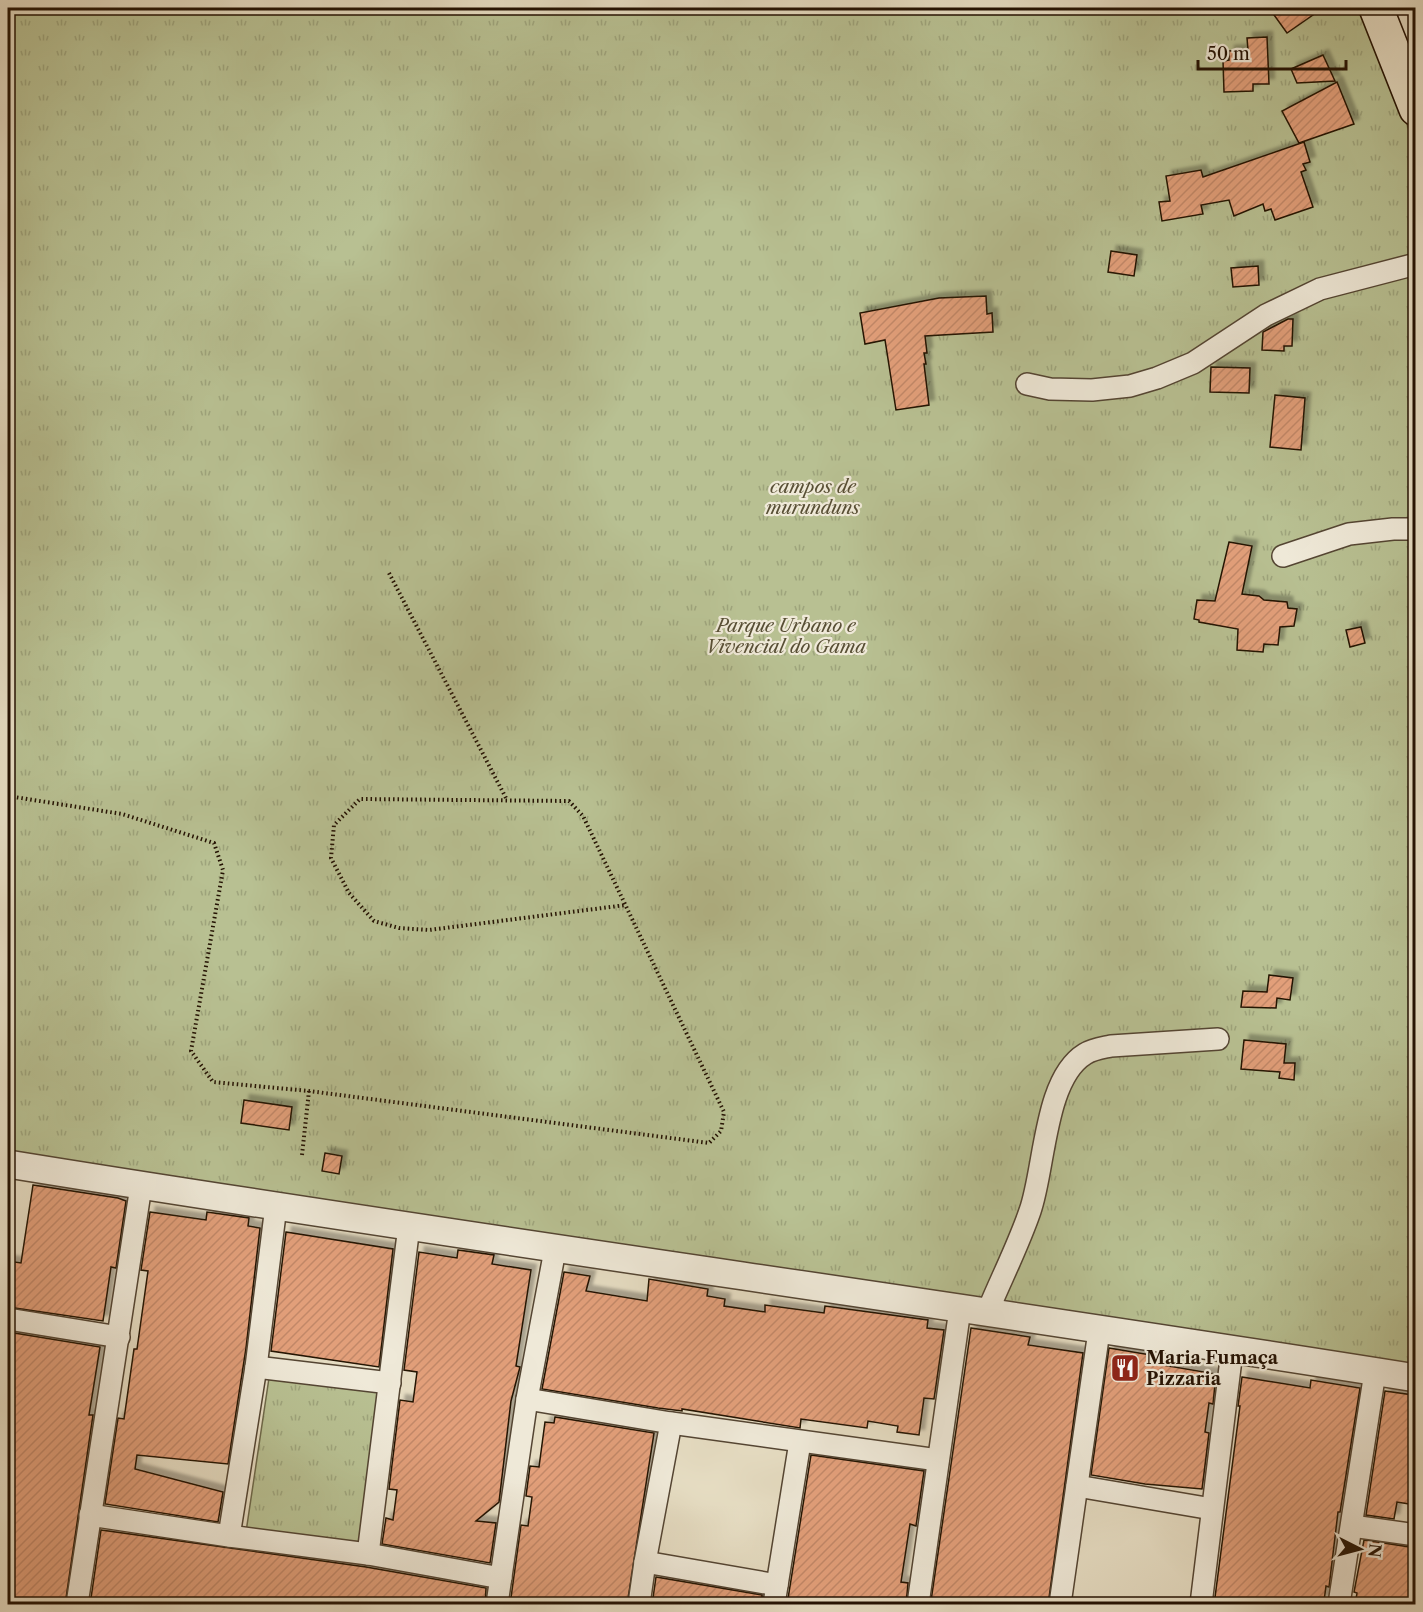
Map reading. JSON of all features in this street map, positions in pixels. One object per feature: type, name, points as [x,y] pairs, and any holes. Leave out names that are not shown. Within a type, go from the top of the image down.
[{"type":"main road","points":[[1376,8],[1416,109]]},
{"type":"street","points":[[1027,384],[1050,389],[1092,390],[1130,386],[1157,378],[1193,363],[1266,315],[1320,289],[1416,264]]},
{"type":"street","points":[[1283,556],[1349,534],[1416,529]]},
{"type":"street","points":[[987,1313],[1030,1212],[1056,1096],[1075,1061],[1095,1049],[1111,1046],[1218,1039]]},
{"type":"street","points":[[8,1164],[555,1250],[1416,1378]]},
{"type":"street","points":[[77,1605],[141,1186]]},
{"type":"street","points":[[229,1536],[256,1367],[276,1206]]},
{"type":"street","points":[[368,1554],[410,1226]]},
{"type":"street","points":[[497,1605],[527,1399],[555,1250]]},
{"type":"street","points":[[918,1605],[960,1309]]},
{"type":"street","points":[[8,1319],[119,1337]]},
{"type":"street","points":[[1060,1605],[1099,1330]]},
{"type":"street","points":[[1201,1605],[1232,1351]]},
{"type":"street","points":[[256,1367],[390,1383]]},
{"type":"street","points":[[1339,1605],[1375,1372]]},
{"type":"street","points":[[527,1399],[671,1423],[938,1460]]},
{"type":"street","points":[[639,1605],[671,1423]]},
{"type":"street","points":[[645,1562],[775,1595],[800,1442]]},
{"type":"street","points":[[1077,1486],[1212,1509]]},
{"type":"street","points":[[90,1515],[368,1554],[501,1578]]},
{"type":"street","points":[[1352,1526],[1416,1535]]},
{"type":"path","points":[[389,573],[507,800]]},
{"type":"path","points":[[8,796],[122,814],[214,843],[223,870],[191,1051],[213,1082],[309,1091],[709,1143],[721,1131],[724,1112],[584,816],[569,801],[360,799],[334,825],[331,858],[349,893],[374,921],[399,928],[429,930],[626,905]]},
{"type":"path","points":[[302,1155],[309,1091]]},
{"type":"green space","name":"Parque Urbano e Vivencial do Gama","points":[[8,8],[1361,8],[1416,147],[1415,1369],[8,1153]]},
{"type":"green space","points":[[269,1378],[385,1393],[365,1546],[246,1532]]},
{"type":"building","points":[[1269,8],[1323,8],[1287,33]]},
{"type":"building","points":[[1267,37],[1269,84],[1253,84],[1253,91],[1224,92],[1223,61],[1229,60],[1229,51],[1248,50],[1247,38]]},
{"type":"building","points":[[1323,55],[1335,81],[1297,83],[1291,69]]},
{"type":"building","points":[[1337,82],[1354,124],[1299,143],[1282,111]]},
{"type":"building","points":[[1304,142],[1310,162],[1303,164],[1306,170],[1301,172],[1313,207],[1275,220],[1271,209],[1265,211],[1263,204],[1234,216],[1229,200],[1201,205],[1203,214],[1162,221],[1159,202],[1170,201],[1166,176],[1201,170],[1203,177]]},
{"type":"building","points":[[1111,251],[1137,255],[1134,276],[1108,272]]},
{"type":"building","points":[[1258,266],[1259,285],[1233,287],[1231,268]]},
{"type":"building","points":[[986,296],[987,314],[992,313],[993,332],[925,336],[927,353],[924,353],[926,364],[924,364],[929,405],[896,410],[885,340],[865,344],[860,313],[939,298]]},
{"type":"building","points":[[1288,319],[1293,319],[1292,346],[1284,346],[1284,351],[1262,350],[1263,332]]},
{"type":"building","points":[[1211,367],[1250,368],[1249,393],[1210,392]]},
{"type":"building","points":[[1275,395],[1305,398],[1301,450],[1270,447]]},
{"type":"building","points":[[1229,542],[1252,546],[1242,594],[1259,596],[1264,600],[1287,602],[1288,608],[1297,609],[1294,626],[1280,627],[1278,645],[1264,644],[1263,652],[1237,650],[1238,629],[1199,622],[1194,619],[1197,600],[1215,601]]},
{"type":"building","points":[[1361,627],[1365,643],[1350,647],[1346,630]]},
{"type":"building","points":[[1269,975],[1293,978],[1290,1000],[1277,998],[1276,1008],[1241,1007],[1243,991],[1267,992]]},
{"type":"building","points":[[1244,1040],[1286,1044],[1284,1063],[1295,1063],[1294,1080],[1279,1078],[1280,1072],[1241,1069]]},
{"type":"building","points":[[244,1100],[292,1107],[289,1130],[241,1123]]},
{"type":"building","points":[[325,1153],[342,1156],[339,1174],[322,1171]]},
{"type":"building","points":[[33,1185],[126,1201],[116,1268],[111,1267],[103,1321],[8,1307],[8,1261],[21,1263]]},
{"type":"building","points":[[150,1212],[206,1220],[207,1212],[249,1218],[248,1226],[260,1228],[246,1348],[228,1464],[137,1455],[135,1469],[223,1492],[218,1522],[105,1504],[118,1418],[124,1419],[134,1349],[137,1349],[148,1271],[141,1270]]},
{"type":"building","points":[[286,1232],[393,1249],[379,1367],[271,1351]]},
{"type":"building","points":[[458,1250],[494,1255],[492,1264],[531,1270],[516,1366],[520,1367],[511,1401],[499,1502],[476,1521],[496,1523],[490,1563],[382,1544],[386,1518],[393,1520],[397,1490],[389,1489],[400,1400],[413,1402],[417,1372],[404,1370],[419,1252],[457,1258]]},
{"type":"building","points":[[564,1272],[590,1276],[586,1291],[647,1301],[649,1279],[708,1289],[707,1296],[725,1299],[724,1306],[765,1312],[765,1305],[824,1313],[825,1306],[928,1320],[927,1328],[944,1330],[934,1399],[924,1398],[919,1435],[897,1432],[898,1426],[868,1421],[867,1428],[801,1419],[800,1428],[542,1389]]},
{"type":"building","points":[[971,1328],[1030,1337],[1028,1345],[1083,1353],[1048,1605],[955,1605],[931,1601]]},
{"type":"building","points":[[8,1332],[100,1347],[89,1415],[93,1415],[65,1605],[8,1605]]},
{"type":"building","points":[[1109,1348],[1163,1357],[1162,1365],[1216,1374],[1213,1404],[1209,1403],[1205,1432],[1209,1433],[1202,1489],[1145,1484],[1091,1475]]},
{"type":"building","points":[[1242,1377],[1310,1388],[1311,1380],[1360,1388],[1340,1512],[1338,1512],[1329,1587],[1326,1586],[1324,1601],[1312,1600],[1312,1605],[1214,1605]]},
{"type":"building","points":[[1385,1391],[1413,1395],[1413,1401],[1416,1401],[1416,1505],[1397,1502],[1394,1519],[1366,1515]]},
{"type":"building","points":[[555,1417],[654,1433],[627,1605],[510,1605],[521,1525],[528,1526],[532,1497],[526,1496],[530,1466],[539,1467],[545,1422],[554,1423]]},
{"type":"building","points":[[811,1455],[924,1471],[916,1526],[910,1524],[901,1582],[908,1583],[906,1605],[787,1605]]},
{"type":"building","points":[[101,1530],[366,1567],[486,1588],[485,1605],[90,1605]]},
{"type":"building","points":[[1364,1540],[1416,1548],[1416,1593],[1412,1592],[1410,1605],[1355,1605],[1357,1593],[1354,1592]]},
{"type":"building","points":[[656,1577],[762,1595],[762,1605],[652,1605]]},
{"type":"place","name":"Maria Fumaça Pizzaria","points":[[1125,1368]]},
{"type":"park label","name":"campos de murunduns","points":[[813,497]]}]
